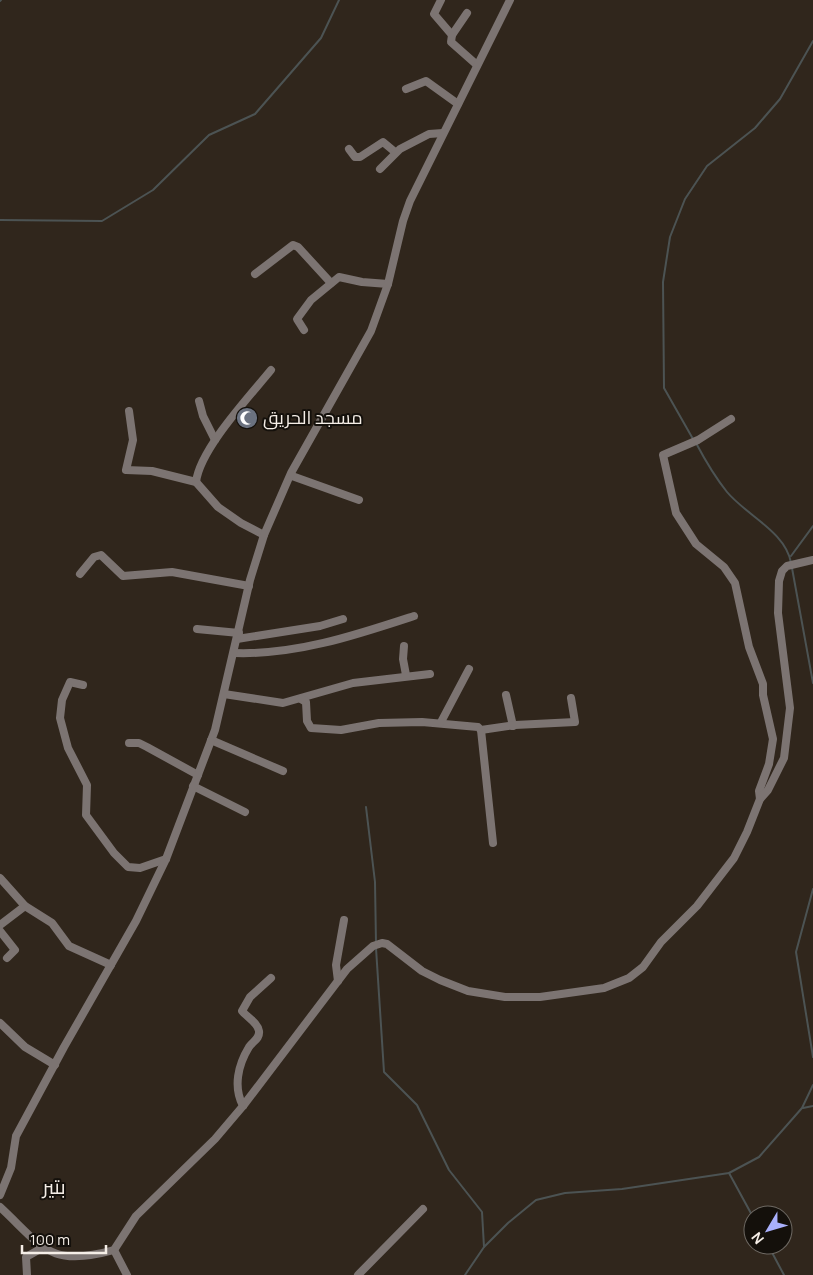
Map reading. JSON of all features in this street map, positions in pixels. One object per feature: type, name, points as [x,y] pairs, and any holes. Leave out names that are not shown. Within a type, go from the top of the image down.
[{"type":"street","points":[[441,0],[434,14],[452,35],[453,46],[478,65]]},
{"type":"street","points":[[0,1195],[11,1168],[16,1136],[136,921],[166,859],[211,740],[224,694],[249,586],[271,515],[292,476],[291,473],[371,331],[388,284],[402,221],[443,133],[510,0]]},
{"type":"street","points":[[452,35],[468,12]]},
{"type":"street","points":[[406,89],[426,81],[458,104]]},
{"type":"street","points":[[380,169],[395,152],[429,134],[443,133]]},
{"type":"street","points":[[350,149],[356,157],[360,157],[383,142],[395,152]]},
{"type":"street","points":[[255,274],[293,245],[298,247],[332,283]]},
{"type":"street","points":[[304,330],[297,319],[311,300],[339,277],[362,282],[388,284]]},
{"type":"street","points":[[196,482],[197,476],[215,440],[270,370]]},
{"type":"street","points":[[199,401],[203,416],[215,440]]},
{"type":"street","points":[[128,411],[133,440],[126,470],[152,471],[196,482],[218,507],[240,523],[264,535]]},
{"type":"street","points":[[731,419],[698,440],[663,455],[676,512],[696,544],[724,567],[735,583],[749,647],[763,684],[763,694],[773,739],[769,764],[759,791],[760,799]]},
{"type":"street","points":[[292,476],[359,500]]},
{"type":"street","points":[[80,574],[94,557],[101,555],[123,576],[172,572],[249,586]]},
{"type":"street","points":[[0,1207],[42,1248],[54,1255],[76,1257],[114,1250],[136,1216],[215,1139],[243,1106],[338,981],[357,960],[374,946],[382,943],[387,944],[429,975],[462,989],[505,997],[540,997],[604,988],[629,978],[643,967],[662,942],[697,906],[734,858],[748,832],[760,799],[768,790],[784,758],[789,730],[790,708],[778,613],[779,581],[782,571],[787,566],[813,560]]},
{"type":"street","points":[[234,653],[274,652],[338,641],[414,616]]},
{"type":"street","points":[[197,629],[238,636],[320,626],[343,619]]},
{"type":"street","points":[[404,646],[403,659],[406,675]]},
{"type":"street","points":[[440,722],[469,669]]},
{"type":"street","points":[[224,694],[279,703],[301,699],[334,687],[406,675],[430,674]]},
{"type":"street","points":[[83,685],[70,682],[62,700],[60,718],[68,748],[86,785],[86,815],[114,854],[128,867],[140,868],[166,859]]},
{"type":"street","points":[[506,695],[513,726]]},
{"type":"street","points":[[301,699],[306,702],[307,722],[311,728],[317,730],[341,730],[391,723],[440,722],[481,730],[575,722],[571,698]]},
{"type":"street","points":[[481,730],[493,844]]},
{"type":"street","points":[[211,740],[282,771]]},
{"type":"street","points":[[129,743],[139,743],[198,775]]},
{"type":"street","points":[[193,786],[245,812]]},
{"type":"street","points":[[0,878],[25,906],[52,923],[69,946],[111,965]]},
{"type":"street","points":[[0,925],[25,906]]},
{"type":"street","points":[[338,981],[336,965],[344,920]]},
{"type":"street","points":[[0,931],[15,950],[7,958]]},
{"type":"street","points":[[243,1106],[237,1090],[237,1076],[249,1047],[258,1038],[259,1033],[258,1028],[242,1011],[250,997],[271,978]]},
{"type":"street","points":[[0,1023],[25,1047],[55,1065]]},
{"type":"street","points":[[358,1275],[423,1209]]},
{"type":"street","points":[[27,1275],[26,1257],[42,1248]]},
{"type":"street","points":[[114,1250],[127,1275]]},
{"type":"waterway","points":[[0,220],[102,221],[153,190],[209,135],[255,114],[321,38],[339,0]]},
{"type":"waterway","points":[[693,439],[664,388],[663,282],[670,237],[685,199],[707,166],[755,128],[780,99],[813,41]]},
{"type":"waterway","points":[[696,443],[710,468],[727,492],[774,533],[788,552],[791,563]]},
{"type":"waterway","points":[[791,556],[813,526]]},
{"type":"waterway","points":[[792,568],[813,683]]},
{"type":"waterway","points":[[366,807],[375,882],[376,944]]},
{"type":"waterway","points":[[813,889],[796,952],[813,1057]]},
{"type":"waterway","points":[[376,948],[384,1072],[417,1105],[449,1170],[482,1212],[484,1247]]},
{"type":"waterway","points":[[465,1275],[484,1247],[508,1223],[536,1200],[565,1193],[622,1189],[729,1173],[759,1157],[802,1108],[813,1085]]},
{"type":"waterway","points":[[803,1108],[813,1106]]},
{"type":"waterway","points":[[729,1173],[746,1205]]},
{"type":"waterway","points":[[773,1255],[784,1275]]},
{"type":"place","name":"مسجد الحريق","points":[[247,418]]},
{"type":"district","name":"بتير","points":[[54,1187]]}]
